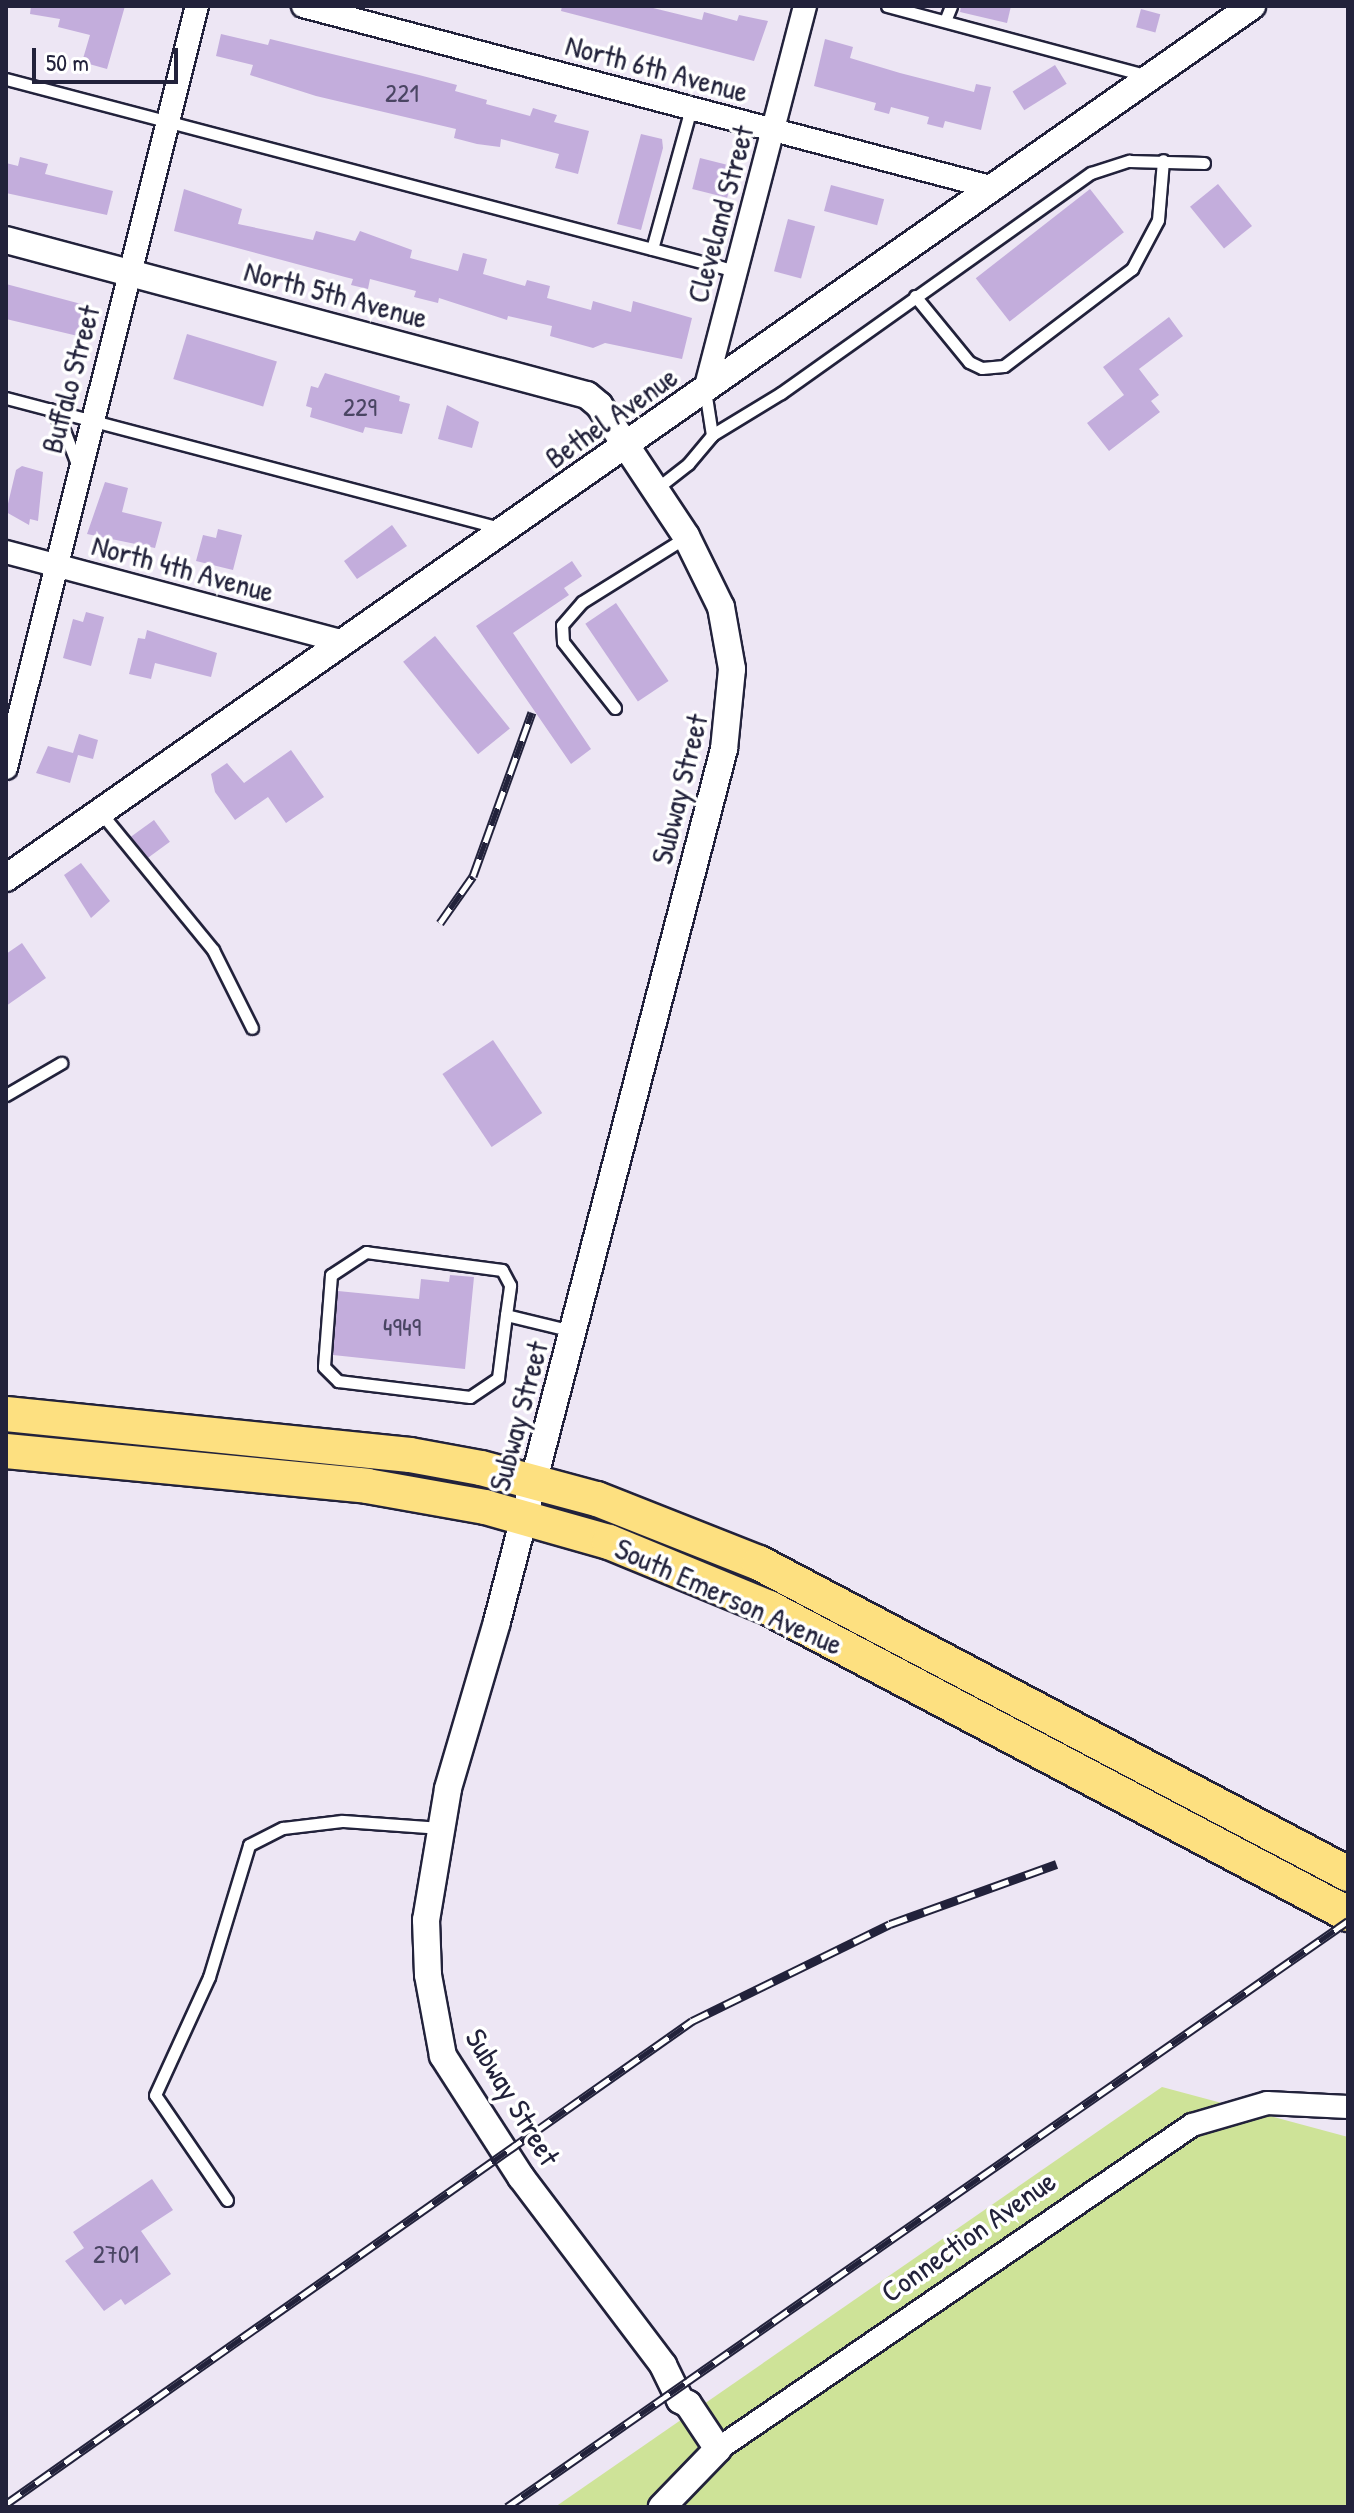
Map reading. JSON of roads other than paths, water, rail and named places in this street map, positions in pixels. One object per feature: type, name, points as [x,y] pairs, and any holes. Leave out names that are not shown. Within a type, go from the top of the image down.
[{"type":"main road","name":"South Emerson Avenue","points":[[6,1414],[375,1451],[534,1482],[646,1516],[759,1563],[1348,1874]]},
{"type":"main road","name":"South Emerson Avenue","points":[[6,1451],[367,1486],[525,1516],[609,1542],[723,1587],[1348,1914]]},
{"type":"street","name":"Buffalo Street","points":[[6,768],[14,703],[56,565],[78,467],[197,6]]},
{"type":"street","name":"North 6th Avenue","points":[[303,6],[994,188]]},
{"type":"street","name":"Cleveland Street","points":[[705,390],[805,6]]},
{"type":"street","name":"Bethel Avenue","points":[[6,878],[1252,6]]},
{"type":"street","name":"North 5th Avenue","points":[[6,240],[581,393],[599,405],[627,445]]},
{"type":"street","name":"Subway Street","points":[[627,445],[686,536],[724,618],[732,669],[731,711],[534,1482],[439,1828],[426,1939],[443,2056],[521,2177],[663,2365],[675,2371],[689,2394],[688,2404],[718,2449]]},
{"type":"street","name":"North 4th Avenue","points":[[6,552],[345,642]]},
{"type":"street","name":"Connection Avenue","points":[[662,2507],[718,2449],[1192,2125],[1267,2103],[1348,2107]]},
{"type":"lane","points":[[887,6],[1152,76]]},
{"type":"lane","points":[[945,21],[951,6]]},
{"type":"lane","points":[[6,79],[736,271]]},
{"type":"lane","points":[[652,249],[691,108]]},
{"type":"lane","points":[[915,296],[969,362],[982,368],[1004,366],[1132,269],[1158,220],[1163,160]]},
{"type":"lane","points":[[656,489],[688,464],[712,435],[771,400],[1091,173],[1129,161],[1204,163]]},
{"type":"lane","points":[[705,390],[712,435]]},
{"type":"lane","points":[[6,398],[506,530]]},
{"type":"lane","points":[[49,409],[62,425],[78,467]]},
{"type":"lane","points":[[615,708],[563,642],[562,625],[582,602],[686,536]]},
{"type":"lane","points":[[101,812],[205,939],[252,1028]]},
{"type":"lane","points":[[6,1095],[61,1063]]},
{"type":"lane","points":[[366,1252],[502,1270],[510,1285],[506,1315],[498,1378],[470,1397],[338,1381],[324,1367],[331,1275],[366,1252]]},
{"type":"lane","points":[[506,1315],[573,1331]]},
{"type":"lane","points":[[227,2200],[155,2095],[209,1977],[249,1845],[283,1828],[342,1821],[439,1828]]},
{"type":"railway","points":[[440,923],[473,876],[532,712]]},
{"type":"railway","points":[[6,2504],[692,2021],[890,1924],[1057,1864]]},
{"type":"railway","points":[[507,2507],[1348,1921]]}]
